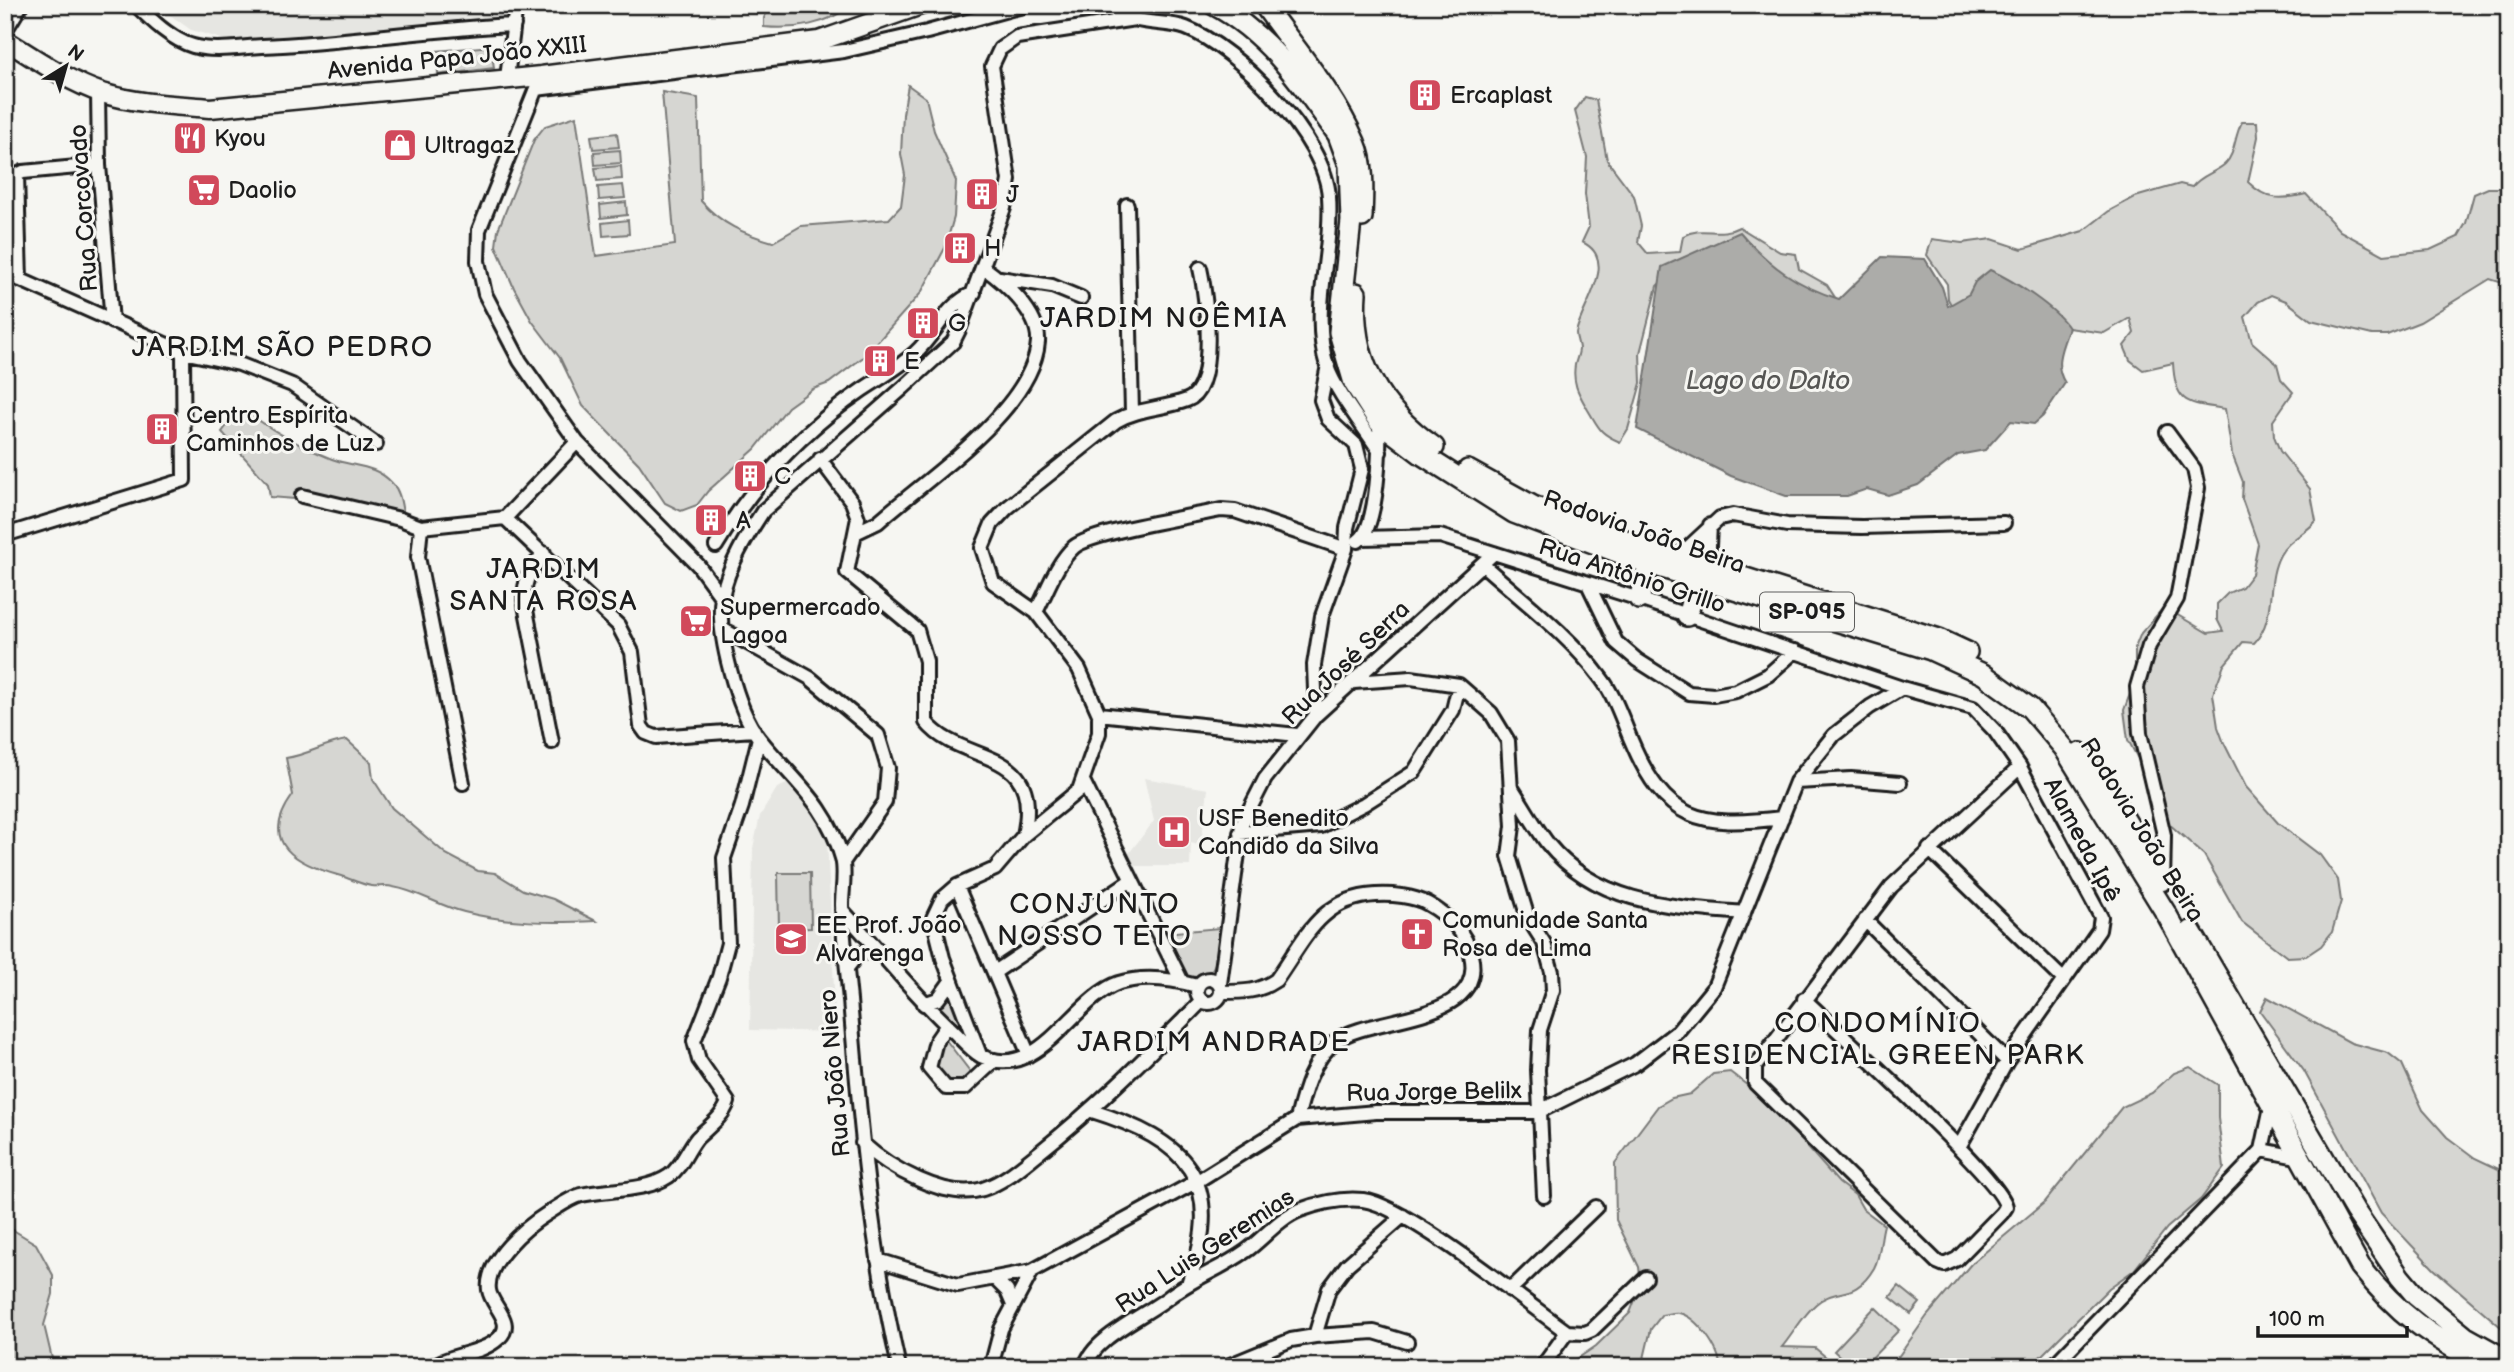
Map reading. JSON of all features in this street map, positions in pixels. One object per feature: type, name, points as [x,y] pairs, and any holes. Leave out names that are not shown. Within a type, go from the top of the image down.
[{"type":"main road","name":"Avenida Papa João XXIII","points":[[5,40],[64,76],[98,91],[149,103],[211,108],[507,78],[539,82],[819,41],[921,5]]},
{"type":"main road","name":"Rodovia João Beira","points":[[1214,5],[1270,46],[1325,117],[1344,149],[1349,165],[1351,221],[1339,332],[1354,383],[1379,422],[1421,454],[1514,513],[1648,564],[1703,572],[1939,639],[1976,656],[2007,677],[2057,724],[2107,789],[2356,1211],[2400,1277],[2416,1296],[2466,1337],[2509,1361]]},
{"type":"main road","name":"Rodovia João Beira","points":[[1264,5],[1332,102],[1356,143],[1363,191],[1354,315],[1358,345],[1370,378],[1389,410],[1461,466],[1533,506],[1678,557],[1703,572],[1931,650],[1983,674],[2030,708],[2064,748],[2153,892],[2272,1102],[2360,1266],[2399,1311],[2428,1333],[2484,1367]]},
{"type":"main road","points":[[1639,599],[1648,564]]},
{"type":"main road","points":[[1687,616],[1703,572]]},
{"type":"street","points":[[5,31],[21,5]]},
{"type":"street","points":[[136,5],[155,23],[192,46],[312,45],[431,29],[514,25]]},
{"type":"street","points":[[507,78],[516,5]]},
{"type":"street","points":[[722,598],[698,565],[577,442],[520,361],[485,293],[478,261],[479,230],[539,82],[844,51],[927,33],[1026,5]]},
{"type":"street","points":[[1094,5],[1105,6],[1135,19],[1185,28],[1217,46],[1262,85],[1286,111],[1318,156],[1329,196],[1321,325],[1327,367],[1380,452]]},
{"type":"street","name":"Rua João Niero","points":[[900,1367],[878,1260],[862,1143],[842,910],[843,862],[828,820],[814,799],[756,734],[736,698],[724,630],[722,598],[727,579],[763,511],[953,342],[974,293],[1004,208],[1009,180],[992,66],[1000,48],[1017,37],[1135,19]]},
{"type":"street","name":"Rua Corcovado","points":[[98,91],[99,165],[112,322]]},
{"type":"street","points":[[20,280],[18,175],[23,172],[99,165]]},
{"type":"street","points":[[1127,205],[1132,412]]},
{"type":"street","points":[[857,532],[878,522],[989,427],[1023,387],[1038,340],[1012,288],[983,267]]},
{"type":"street","points":[[980,1055],[951,981],[933,918],[942,898],[957,886],[995,869],[1024,835],[1048,818],[1084,783],[1100,733],[1099,714],[1079,669],[1036,612],[993,582],[982,548],[992,524],[1116,421],[1132,412],[1190,399],[1204,383],[1206,312],[1200,268]]},
{"type":"street","points":[[5,273],[183,352],[239,364],[292,385],[376,444]]},
{"type":"street","points":[[999,278],[1052,286],[1081,298]]},
{"type":"street","points":[[716,546],[742,504],[772,466],[864,389],[879,382],[908,359],[935,333],[951,306],[974,293]]},
{"type":"street","points":[[1316,715],[1314,665],[1322,616],[1346,549],[1346,528],[1362,469],[1361,454],[1356,445],[1328,419],[1321,400],[1327,367],[1339,332]]},
{"type":"street","points":[[5,535],[184,480],[183,352]]},
{"type":"street","points":[[1346,549],[1363,538],[1371,513],[1380,452],[1379,422]]},
{"type":"street","points":[[2163,884],[2164,835],[2140,733],[2137,687],[2149,646],[2177,599],[2198,488],[2194,469],[2167,432]]},
{"type":"street","points":[[302,496],[400,519],[421,527],[505,518],[577,442]]},
{"type":"street","points":[[820,459],[852,502],[859,518],[847,572],[911,622],[922,640],[926,661],[926,722],[943,738],[1003,763],[1018,778],[1028,814],[1024,835]]},
{"type":"street","points":[[1036,612],[1061,564],[1076,544],[1125,530],[1221,510],[1235,511],[1346,549]]},
{"type":"street","points":[[1678,557],[1710,525],[1720,518],[1733,515],[1787,525],[2004,523]]},
{"type":"street","points":[[431,1367],[485,1348],[501,1336],[505,1329],[502,1313],[489,1293],[489,1279],[498,1260],[546,1214],[578,1196],[658,1181],[670,1175],[690,1147],[725,1110],[728,1102],[699,1060],[694,1041],[719,977],[728,943],[724,858],[742,806],[756,734],[656,737],[646,733],[641,726],[632,652],[618,625],[505,518]]},
{"type":"street","points":[[1703,572],[1710,525]]},
{"type":"street","points":[[421,527],[418,557],[463,783]]},
{"type":"street","name":"Rua Antônio Grillo","points":[[1363,538],[1440,536],[1639,599],[1902,688],[1973,708],[1995,731]]},
{"type":"street","points":[[544,553],[524,583],[524,600],[552,742]]},
{"type":"street","name":"Rua José Serra","points":[[1221,988],[1240,833],[1265,779],[1297,735],[1316,715],[1494,553]]},
{"type":"street","points":[[1482,564],[1587,659],[1609,689],[1637,754],[1665,800],[1685,814],[1714,821],[1782,818]]},
{"type":"street","points":[[698,565],[727,579]]},
{"type":"street","points":[[1588,584],[1616,642],[1637,660],[1689,693],[1714,695],[1736,691],[1768,675],[1795,652]]},
{"type":"street","points":[[724,630],[810,678],[878,734],[888,768],[885,802],[843,862]]},
{"type":"street","points":[[1354,682],[1411,678],[1458,685],[1477,698],[1505,732],[1513,789],[1509,856],[1528,918],[1544,943],[1552,972],[1553,990],[1540,1030],[1538,1112],[1544,1196]]},
{"type":"street","points":[[1240,833],[1321,826],[1364,804],[1413,772],[1453,709],[1458,685]]},
{"type":"street","name":"Rua Jorge Belilx","points":[[878,1260],[952,1285],[1032,1271],[1199,1180],[1297,1119],[1376,1112],[1538,1112],[1634,1064],[1678,1031],[1714,987],[1796,782],[1834,735],[1870,707],[1902,688]]},
{"type":"street","points":[[1099,714],[1297,735]]},
{"type":"street","name":"Alameda Ipê","points":[[1959,1147],[2007,1061],[2099,930],[2101,917],[2020,767],[1995,731]]},
{"type":"street","points":[[1804,999],[1959,1147],[2003,1194],[2006,1207],[1958,1259],[1944,1265],[1937,1262],[1755,1083],[1755,1067],[1804,999],[1891,887],[2020,767]]},
{"type":"street","points":[[1796,782],[1851,779],[1900,783]]},
{"type":"street","points":[[1084,783],[1182,982]]},
{"type":"street","points":[[1513,789],[1547,843],[1570,866],[1616,895],[1678,908],[1744,913]]},
{"type":"street","points":[[1929,849],[2064,980]]},
{"type":"street","points":[[995,972],[1130,881]]},
{"type":"street","points":[[957,886],[1029,1055]]},
{"type":"street","points":[[1221,988],[1214,1002],[1202,1001],[1197,994],[1197,986],[1202,980],[1210,978],[1221,988],[1255,991],[1266,987],[1276,979],[1319,919],[1339,902],[1363,895],[1391,894],[1426,902],[1450,919],[1468,944],[1472,978],[1466,987],[1446,1006],[1416,1017],[1358,1029],[1338,1040],[1321,1055],[1305,1086],[1297,1119]]},
{"type":"street","points":[[842,910],[924,1004],[980,1055],[995,1060],[1029,1055],[1046,1044],[1095,997],[1118,984],[1146,978],[1197,986]]},
{"type":"street","points":[[1865,920],[2007,1061]]},
{"type":"street","points":[[847,968],[858,954],[875,950]]},
{"type":"street","points":[[924,1004],[938,999],[951,981]]},
{"type":"street","points":[[862,1143],[898,1170],[949,1189],[981,1190],[1011,1175],[1092,1111],[1202,1001]]},
{"type":"street","points":[[947,1025],[936,1041],[929,1068],[935,1079],[946,1088],[965,1088],[995,1060]]},
{"type":"street","points":[[2052,1367],[2262,1150],[2272,1102]]},
{"type":"street","points":[[1092,1111],[1132,1124],[1182,1156],[1199,1180],[1203,1205],[1201,1250],[1189,1281]]},
{"type":"street","points":[[2262,1150],[2302,1158]]},
{"type":"street","name":"Rua Luis Geremias","points":[[1085,1367],[1096,1346],[1189,1281],[1222,1267],[1247,1251],[1297,1211],[1327,1202],[1361,1200],[1403,1216],[1567,1332]]},
{"type":"street","points":[[1510,1290],[1596,1207]]},
{"type":"street","points":[[1315,1336],[1329,1289],[1347,1265],[1403,1216]]},
{"type":"street","points":[[991,1367],[1002,1329],[1032,1271]]},
{"type":"street","points":[[994,1278],[1007,1291],[1013,1305]]},
{"type":"street","points":[[1542,1367],[1567,1332],[1592,1330],[1646,1278]]},
{"type":"street","points":[[1225,1367],[1291,1340],[1315,1336],[1374,1332],[1407,1342]]},
{"type":"shaded area","points":[[156,5],[582,5],[303,42],[239,44],[191,30]]},
{"type":"shaded area","points":[[770,5],[851,5],[821,22],[787,28],[764,27],[764,18]]},
{"type":"shaded area","points":[[491,46],[494,68],[438,75],[437,51]]},
{"type":"shaded area","points":[[908,85],[926,98],[934,131],[956,181],[954,217],[945,248],[921,293],[866,355],[829,383],[813,389],[788,407],[755,449],[708,491],[697,505],[681,511],[665,503],[639,464],[583,406],[560,358],[532,321],[514,288],[496,246],[498,230],[534,140],[545,126],[576,116],[596,256],[675,245],[662,92],[698,98],[701,201],[734,227],[773,242],[801,226],[889,219],[901,206],[905,175],[901,154],[903,114]]},
{"type":"shaded area","points":[[1585,97],[1596,100],[1607,160],[1634,196],[1641,226],[1638,242],[1648,254],[1680,252],[1683,236],[1690,233],[1724,232],[1739,227],[1780,252],[1796,254],[1799,269],[1827,285],[1836,299],[1668,275],[1657,286],[1640,353],[1641,383],[1628,429],[1620,442],[1597,426],[1579,394],[1574,378],[1579,349],[1576,333],[1598,272],[1598,260],[1593,250],[1582,242],[1589,227],[1585,194],[1587,157],[1575,111]]},
{"type":"shaded area","points":[[2242,122],[2257,122],[2258,137],[2248,182],[2268,196],[2289,197],[2306,194],[2340,231],[2384,255],[2430,250],[2458,237],[2466,223],[2474,194],[2488,188],[2509,188],[2509,285],[2490,279],[2420,322],[2387,335],[2372,335],[2311,320],[2286,301],[2271,295],[2258,302],[2245,317],[2252,342],[2277,364],[2281,379],[2293,392],[2273,421],[2274,436],[2280,451],[2310,489],[2316,521],[2287,545],[2280,555],[2273,577],[2266,623],[2254,643],[2243,642],[2224,665],[2213,694],[2218,727],[2246,787],[2278,823],[2320,855],[2338,880],[2341,901],[2332,932],[2321,946],[2306,956],[2287,957],[2242,922],[2204,855],[2168,823],[2158,796],[2128,740],[2124,710],[2135,680],[2135,648],[2141,633],[2164,607],[2208,633],[2223,631],[2217,619],[2217,604],[2228,593],[2242,587],[2252,574],[2258,544],[2242,499],[2243,482],[2232,454],[2225,409],[2186,400],[2177,387],[2173,363],[2143,370],[2130,360],[2124,346],[2134,333],[2130,318],[2104,333],[1955,312],[1948,299],[1947,284],[1927,255],[1932,239],[1962,243],[1992,239],[2022,249],[2083,231],[2109,211],[2135,197],[2180,184],[2192,187],[2229,160]]},
{"type":"shaded area","points":[[617,133],[619,147],[593,149],[591,136]]},
{"type":"shaded area","points":[[620,150],[621,163],[595,165],[594,152]]},
{"type":"shaded area","points":[[621,166],[622,179],[597,181],[595,168]]},
{"type":"shaded area","points":[[623,185],[625,198],[599,200],[598,187]]},
{"type":"shaded area","points":[[626,202],[627,215],[601,218],[600,205]]},
{"type":"shaded area","points":[[628,220],[629,234],[603,236],[602,223]]},
{"type":"shaded area","points":[[246,411],[309,449],[332,459],[378,472],[397,490],[403,513],[386,515],[308,500],[270,497],[268,484],[222,432],[232,419]]},
{"type":"shaded area","points":[[347,740],[371,762],[373,779],[392,808],[446,854],[478,871],[495,873],[523,890],[553,899],[596,921],[529,921],[480,916],[402,889],[364,884],[297,858],[281,839],[279,827],[283,812],[293,795],[286,758]]},
{"type":"shaded area","name":"USF Benedito Candido da Silva","points":[[1144,778],[1208,789],[1201,846],[1191,843],[1190,866],[1129,866],[1126,857],[1154,821]]},
{"type":"shaded area","name":"EE Prof. João Alvarenga","points":[[787,784],[810,801],[823,822],[827,838],[836,1032],[750,1030],[753,848],[760,816],[777,788]]},
{"type":"shaded area","points":[[778,873],[810,873],[811,928],[779,929]]},
{"type":"shaded area","points":[[1219,928],[1213,969],[1201,979],[1192,981],[1184,975],[1163,933]]},
{"type":"shaded area","points":[[952,997],[970,1039],[937,1007]]},
{"type":"shaded area","points":[[2267,997],[2351,1043],[2388,1053],[2402,1064],[2423,1110],[2447,1137],[2475,1158],[2509,1174],[2509,1267],[2501,1294],[2503,1311],[2509,1315],[2509,1334],[2434,1269],[2381,1213],[2304,1071],[2260,1011]]},
{"type":"shaded area","points":[[946,1040],[972,1074],[958,1083],[945,1080],[937,1065],[937,1055]]},
{"type":"shaded area","points":[[2190,1067],[2218,1085],[2218,1118],[2224,1168],[2201,1199],[2167,1228],[2134,1270],[2109,1288],[2030,1367],[1891,1367],[1927,1316],[1971,1264],[2045,1202],[2122,1107],[2152,1093],[2174,1073]]},
{"type":"shaded area","points":[[1730,1072],[1765,1099],[1839,1183],[1855,1195],[1863,1209],[1884,1225],[1876,1263],[1867,1279],[1852,1290],[1816,1304],[1782,1347],[1815,1348],[1838,1367],[1720,1367],[1712,1343],[1700,1327],[1686,1316],[1675,1313],[1662,1315],[1651,1329],[1642,1367],[1565,1367],[1596,1346],[1630,1313],[1641,1284],[1639,1267],[1616,1220],[1615,1163],[1658,1106],[1672,1098],[1690,1094],[1713,1074]]},
{"type":"shaded area","points":[[5,1225],[36,1244],[53,1275],[53,1294],[44,1325],[54,1367],[5,1367]]},
{"type":"shaded area","points":[[1899,1286],[1920,1303],[1911,1314],[1890,1297]]},
{"type":"shaded area","points":[[1875,1307],[1899,1330],[1863,1367],[1851,1367],[1834,1351]]},
{"type":"water","name":"Lago do Dalto","points":[[1740,232],[1761,255],[1784,273],[1810,288],[1839,299],[1882,257],[1925,259],[1942,287],[1948,306],[1969,294],[1975,282],[1990,270],[2033,295],[2069,328],[2059,363],[2065,383],[2043,416],[2034,424],[2011,421],[1985,450],[1958,455],[1918,485],[1888,495],[1867,489],[1847,496],[1786,496],[1731,476],[1637,429],[1662,267]]},
{"type":"place","name":"Ercaplast","points":[[1425,95]]},
{"type":"place","name":"Kyou","points":[[190,138]]},
{"type":"place","name":"Ultragaz","points":[[400,145]]},
{"type":"place","name":"Daolio","points":[[204,190]]},
{"type":"place","name":"J","points":[[982,194]]},
{"type":"place","name":"H","points":[[960,248]]},
{"type":"place","name":"G","points":[[923,323]]},
{"type":"place","name":"E","points":[[880,361]]},
{"type":"place","name":"Centro Espírita Caminhos de Luz","points":[[162,429]]},
{"type":"place","name":"C","points":[[750,476]]},
{"type":"place","name":"A","points":[[711,520]]},
{"type":"place","name":"Supermercado Lagoa","points":[[696,621]]},
{"type":"place","name":"USF Benedito Candido da Silva","points":[[1174,832]]},
{"type":"place","name":"Comunidade Santa Rosa de Lima","points":[[1417,934]]},
{"type":"place","name":"EE Prof. João Alvarenga","points":[[791,939]]},
{"type":"district","name":"JARDIM NOÊMIA","points":[[1164,318]]},
{"type":"district","name":"JARDIM SÃO PEDRO","points":[[283,347]]},
{"type":"district","name":"JARDIM SANTA ROSA","points":[[544,585]]},
{"type":"district","name":"CONJUNTO NOSSO TETO","points":[[1095,920]]},
{"type":"district","name":"CONDOMÍNIO RESIDENCIAL GREEN PARK","points":[[1878,1039]]},
{"type":"district","name":"JARDIM ANDRADE","points":[[1214,1042]]}]
